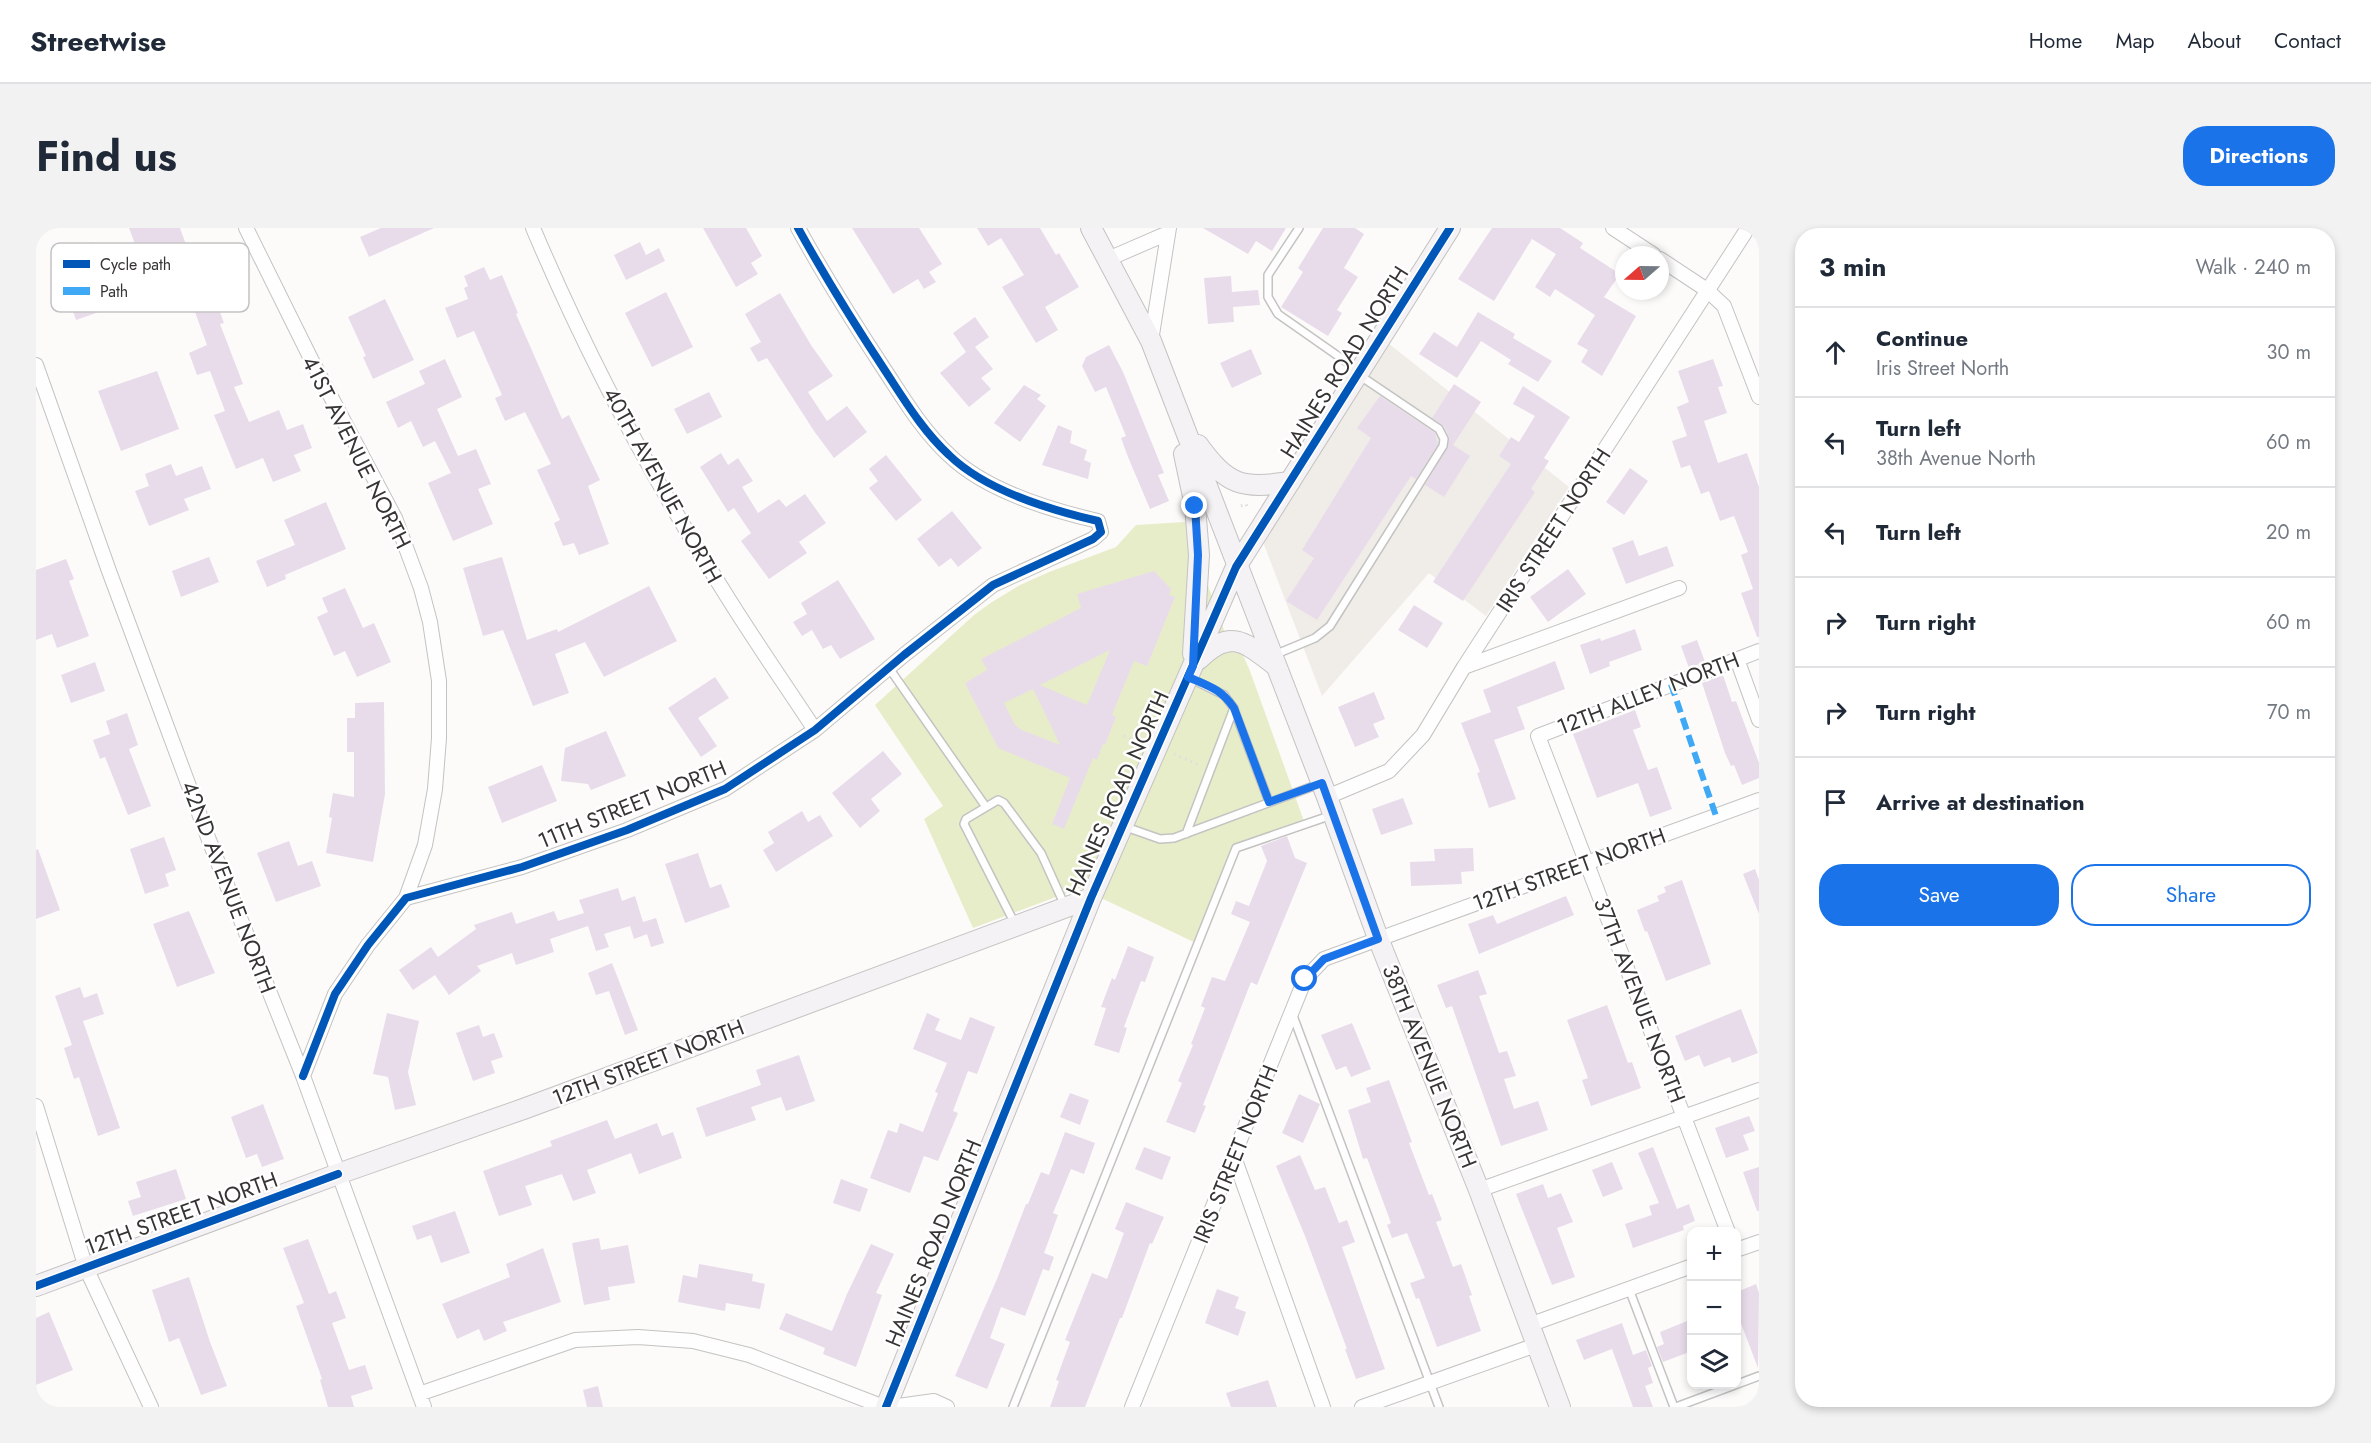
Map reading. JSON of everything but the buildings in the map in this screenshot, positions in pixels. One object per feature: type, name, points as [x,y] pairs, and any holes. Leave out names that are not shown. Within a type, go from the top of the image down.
[{"type":"street","name":"41ST AVENUE NORTH","points":[[246,228],[312,361],[395,518],[422,588],[439,681],[439,738],[435,789],[425,845],[405,898]]},
{"type":"street","name":"40TH AVENUE NORTH","points":[[533,228],[609,391],[661,485],[722,589],[815,730]]},
{"type":"street","name":"11TH STREET NORTH","points":[[405,898],[522,867],[627,830],[725,789],[815,730],[993,585],[1093,540],[1101,532],[1098,521],[1036,504],[992,484],[950,457],[921,425],[891,381],[836,297],[798,228]]},
{"type":"street","name":"38TH AVENUE NORTH","points":[[1091,228],[1151,341],[1236,567],[1327,798],[1378,939],[1479,1190],[1560,1407]]},
{"type":"street","name":"HAINES ROAD NORTH","points":[[887,1407],[1091,898],[1236,567],[1450,228]]},
{"type":"street","points":[[1613,228],[1640,246]]},
{"type":"street","name":"IRIS STREET NORTH","points":[[1327,798],[1389,771],[1423,735],[1464,667],[1748,228]]},
{"type":"street","points":[[1108,259],[1168,231]]},
{"type":"street","points":[[1151,341],[1168,231]]},
{"type":"street","points":[[1669,265],[1707,290],[1724,306],[1759,397]]},
{"type":"street","name":"42ND AVENUE NORTH","points":[[36,365],[109,571],[209,840],[303,1076],[422,1400]]},
{"type":"street","points":[[1183,424],[1215,468],[1236,483],[1260,486],[1290,482]]},
{"type":"street","points":[[1183,424],[1181,440],[1195,506],[1198,555],[1190,671]]},
{"type":"street","points":[[1464,667],[1679,588]]},
{"type":"street","points":[[1190,671],[1212,645],[1226,641],[1242,642],[1273,660]]},
{"type":"street","name":"12TH ALLEY NORTH","points":[[1538,736],[1759,651]]},
{"type":"street","points":[[1737,659],[1759,720]]},
{"type":"street","name":"37TH AVENUE NORTH","points":[[1538,736],[1726,1227]]},
{"type":"street","name":"12TH STREET NORTH","points":[[1378,939],[1759,800]]},
{"type":"street","points":[[303,1076],[335,994],[368,945],[405,898]]},
{"type":"street","name":"12TH STREET NORTH","points":[[36,1286],[338,1174],[526,1108],[795,1006],[890,974],[1091,898]]},
{"type":"street","name":"IRIS STREET NORTH","points":[[1132,1407],[1305,979],[1324,959],[1378,939]]},
{"type":"street","points":[[1479,1190],[1759,1090]]},
{"type":"street","points":[[36,1106],[86,1268],[151,1407]]},
{"type":"street","points":[[1233,1157],[1323,1407]]},
{"type":"street","points":[[1741,1249],[1759,1242]]},
{"type":"street","points":[[1529,1325],[1687,1268]]},
{"type":"street","points":[[422,1400],[575,1340],[638,1337],[693,1341],[749,1355],[887,1407],[934,1401],[947,1407]]},
{"type":"street","points":[[1362,1407],[1536,1345]]},
{"type":"lane","points":[[1273,660],[1315,638],[1330,626],[1443,446],[1444,439],[1439,429],[1278,314],[1268,297],[1268,275],[1299,228]]},
{"type":"lane","points":[[889,668],[986,807]]},
{"type":"lane","points":[[1190,671],[1224,695],[1234,708],[1269,802]]},
{"type":"lane","points":[[1186,834],[1234,708]]},
{"type":"lane","points":[[1122,826],[1160,839],[1174,838],[1269,802],[1327,798]]},
{"type":"lane","points":[[1013,1407],[1236,848],[1327,798]]},
{"type":"lane","points":[[1016,926],[964,824],[966,819],[998,800],[1002,800],[1046,862],[1065,908]]},
{"type":"lane","points":[[1292,1013],[1439,1407]]},
{"type":"lane","points":[[1629,1288],[1675,1407],[1759,1376]]},
{"type":"path","points":[[1241,506],[1245,504],[1247,507]]},
{"type":"path","points":[[1124,736],[1146,745]]},
{"type":"path","points":[[1172,753],[1210,770]]},
{"type":"shaded area","points":[[1388,343],[1569,487],[1486,616],[1429,573],[1322,696],[1263,542]]},
{"type":"green space","points":[[1185,522],[1232,652],[1242,653],[1250,671],[1305,824],[1236,848],[1198,944],[1080,888],[973,928],[924,819],[943,806],[875,705],[974,615],[1020,585],[1116,547],[1136,525]]},
{"type":"marked path","points":[[1671,684],[1716,816]]},
{"type":"cycle path","points":[[303,1076],[335,994],[368,945],[406,898],[522,867],[627,830],[725,789],[815,730],[904,655],[993,585],[1093,539],[1101,532],[1098,521],[1039,505],[981,479],[940,446],[915,415],[874,354],[798,228]]},
{"type":"cycle path","points":[[886,1407],[1091,898],[1236,567],[1450,228]]},
{"type":"cycle path","points":[[36,1286],[338,1174]]},
{"type":"route","points":[[1195,506],[1198,555],[1193,666],[1188,677],[1224,695],[1234,708],[1269,802],[1322,783],[1378,939],[1324,959],[1305,979]]}]
